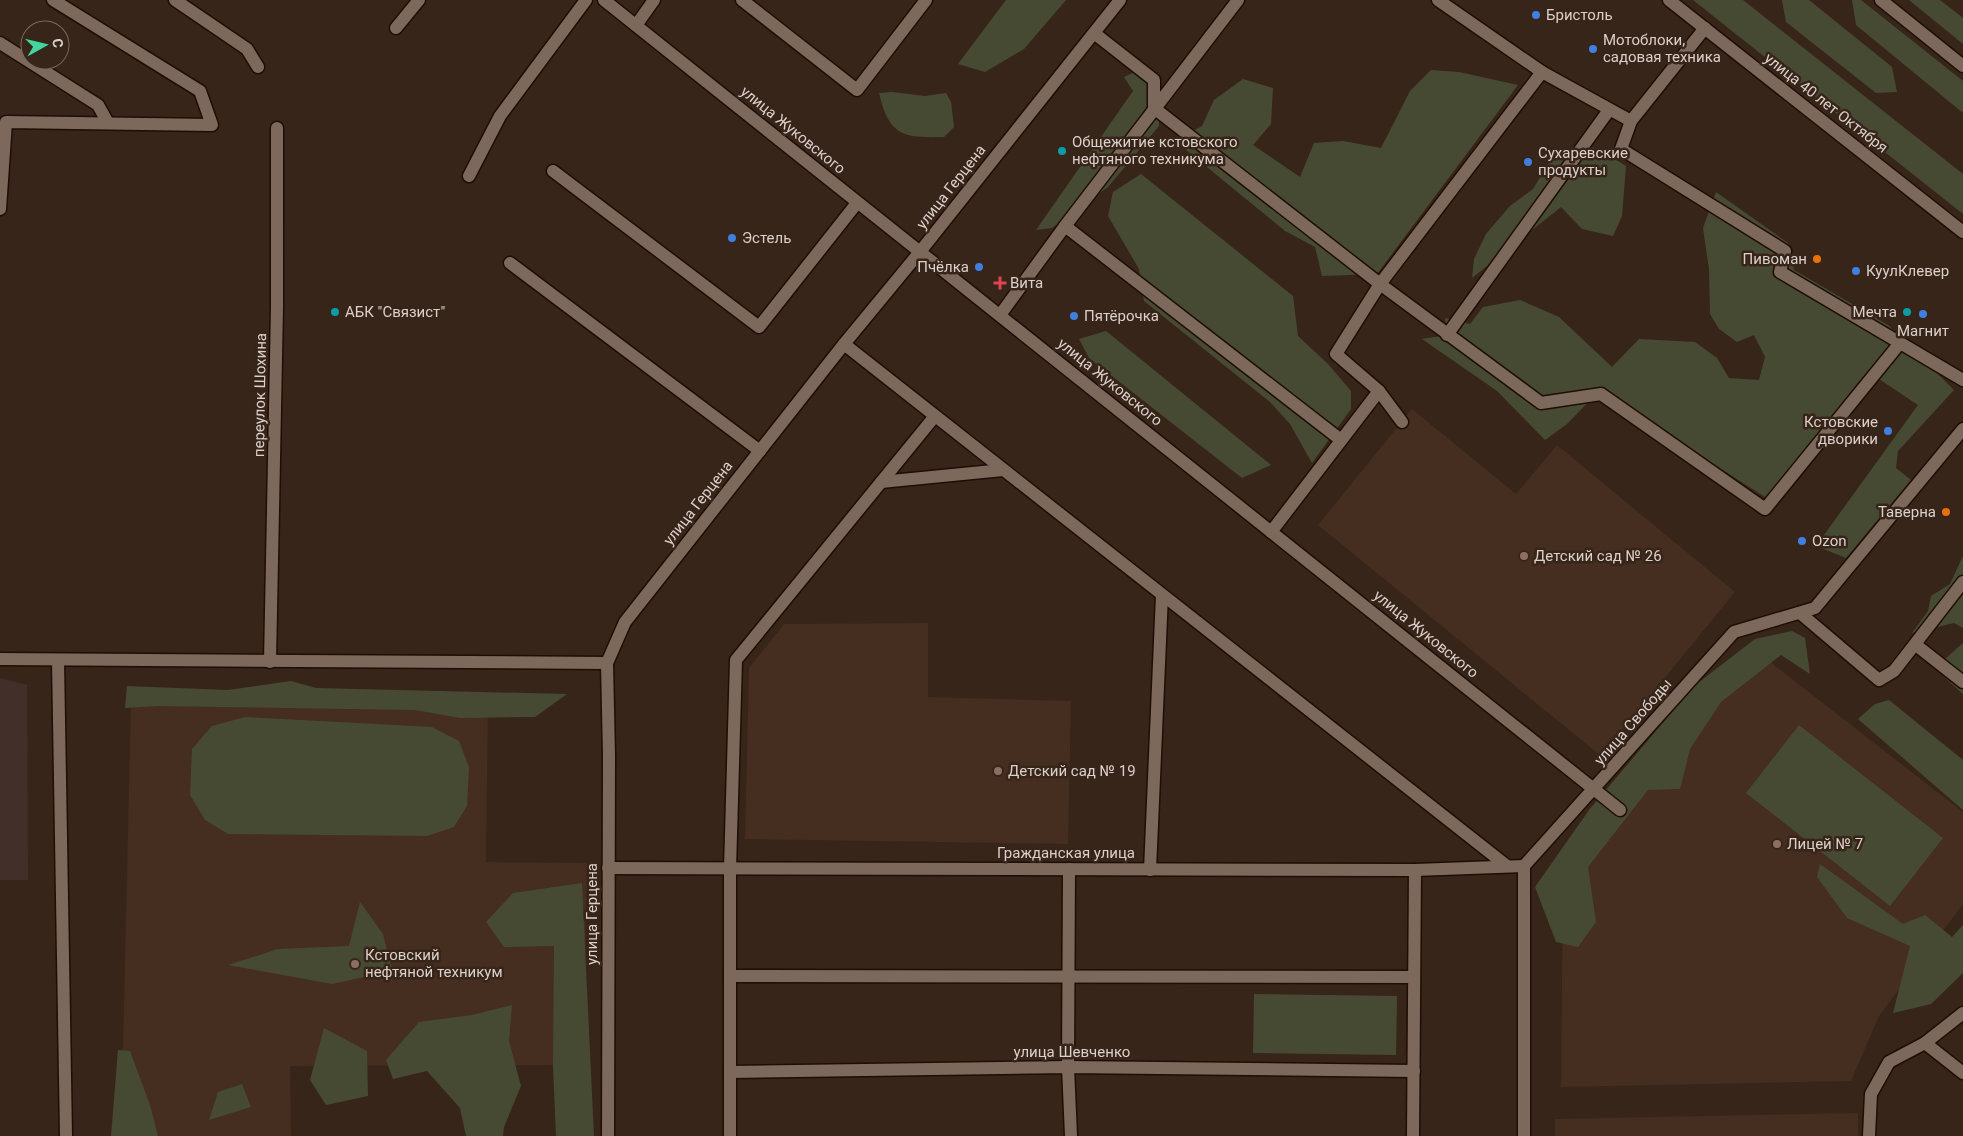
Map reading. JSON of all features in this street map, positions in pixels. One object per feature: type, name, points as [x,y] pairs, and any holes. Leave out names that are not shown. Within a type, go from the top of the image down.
[{"type":"street","points":[[0,210],[3,120],[212,125],[200,91],[53,0]]},
{"type":"street","points":[[175,0],[247,49],[258,66]]},
{"type":"street","points":[[396,28],[419,0]]},
{"type":"street","points":[[469,176],[500,116],[586,0]]},
{"type":"street","name":"улица Жуковского","points":[[604,0],[637,24],[919,254],[1000,315],[1620,810]]},
{"type":"street","points":[[637,24],[654,0]]},
{"type":"street","points":[[742,0],[857,90],[926,0]]},
{"type":"street","name":"улица Герцена","points":[[608,1136],[607,663],[625,622],[844,344],[919,254],[1120,0]]},
{"type":"street","points":[[1000,315],[1154,108],[1238,0]]},
{"type":"street","points":[[1438,0],[1542,72],[1631,121]]},
{"type":"street","name":"улица 40 лет Октября","points":[[1669,0],[1963,232]]},
{"type":"street","points":[[1881,0],[1963,66]]},
{"type":"street","points":[[1705,28],[1631,121],[1621,149],[1785,251],[1780,272],[1963,380]]},
{"type":"street","points":[[1094,33],[1154,80],[1154,108]]},
{"type":"street","points":[[0,43],[98,105],[108,124]]},
{"type":"street","points":[[1402,422],[1379,391],[1336,354],[1380,284],[1542,72]]},
{"type":"street","points":[[1154,108],[1380,284],[1541,404],[1601,394],[1765,509],[1900,343]]},
{"type":"street","points":[[1447,335],[1609,110]]},
{"type":"street","name":"переулок Шохина","points":[[270,662],[277,327],[277,128]]},
{"type":"street","points":[[553,171],[759,327],[857,203]]},
{"type":"street","points":[[1065,226],[1341,440]]},
{"type":"street","points":[[510,262],[760,450]]},
{"type":"street","points":[[844,344],[1507,866]]},
{"type":"street","points":[[1271,532],[1379,391]]},
{"type":"street","points":[[730,1136],[730,869],[736,660],[934,416]]},
{"type":"street","name":"улица Свободы","points":[[1524,866],[1595,790],[1734,632],[1815,608],[1963,429]]},
{"type":"street","points":[[882,482],[1003,470]]},
{"type":"street","points":[[1800,613],[1879,680],[1894,671],[1963,582]]},
{"type":"street","points":[[1150,870],[1162,595]]},
{"type":"street","points":[[1916,645],[1963,682]]},
{"type":"street","points":[[0,659],[607,663]]},
{"type":"street","points":[[58,660],[66,1136]]},
{"type":"street","points":[[1524,866],[1524,1136]]},
{"type":"street","name":"Гражданская улица","points":[[608,868],[1415,870],[1524,866]]},
{"type":"street","points":[[1069,870],[1068,1067],[1070,1136]]},
{"type":"street","points":[[1413,1136],[1415,870]]},
{"type":"street","points":[[730,976],[1414,977]]},
{"type":"street","points":[[1869,1136],[1871,1094],[1889,1062],[1925,1044],[1963,1012]]},
{"type":"street","points":[[1925,1044],[1963,1073]]},
{"type":"street","name":"улица Шевченко","points":[[730,1072],[1068,1067],[1414,1070]]},
{"type":"shaded area","name":"Детский сад № 26","points":[[1412,409],[1516,494],[1557,445],[1735,592],[1601,756],[1318,525]]},
{"type":"shaded area","points":[[928,623],[928,697],[1071,701],[1068,844],[745,839],[749,668],[784,624]]},
{"type":"shaded area","name":"Лицей № 7","points":[[1756,651],[1963,812],[1963,904],[1879,1016],[1851,1081],[1561,1087],[1563,876]]},
{"type":"shaded area","points":[[0,678],[27,685],[28,880],[0,880]]},
{"type":"shaded area","name":"Кстовский нефтяной техникум","points":[[131,700],[488,704],[486,862],[587,863],[583,1065],[290,1066],[291,1136],[121,1136]]},
{"type":"shaded area","points":[[1858,1113],[1858,1136],[1555,1136],[1555,1119]]},
{"type":"green space","points":[[1006,0],[1066,0],[1024,49],[985,72],[958,64]]},
{"type":"green space","points":[[1693,0],[1743,0],[1963,174],[1963,214]]},
{"type":"green space","points":[[1782,0],[1809,0],[1892,67],[1897,92],[1876,93],[1786,22]]},
{"type":"green space","points":[[1852,0],[1861,0],[1963,81],[1963,113],[1856,25]]},
{"type":"green space","points":[[1909,0],[1940,0],[1963,18],[1963,44]]},
{"type":"green space","points":[[1148,66],[1158,81],[1159,126],[1108,187],[1052,228],[1036,230],[1133,91],[1124,77]]},
{"type":"green space","points":[[1431,70],[1459,72],[1518,85],[1377,274],[1322,276],[1315,247],[1285,231],[1175,141],[1202,126],[1214,100],[1243,79],[1273,88],[1271,124],[1253,145],[1300,177],[1314,143],[1343,141],[1381,148],[1410,91]]},
{"type":"green space","points":[[892,92],[925,96],[946,93],[951,102],[954,127],[944,137],[918,137],[900,132],[888,118],[879,93]]},
{"type":"green space","points":[[1581,143],[1602,151],[1626,166],[1622,216],[1613,236],[1582,229],[1561,207],[1472,278],[1474,259],[1486,234],[1510,206],[1533,189],[1548,164]]},
{"type":"green space","points":[[1141,174],[1293,296],[1298,336],[1328,364],[1351,391],[1351,409],[1312,463],[1290,424],[1270,402],[1144,301],[1139,269],[1108,216],[1113,192]]},
{"type":"green space","points":[[1716,192],[1788,243],[1794,270],[1888,325],[1954,390],[1898,451],[1896,468],[1911,480],[1846,558],[1816,546],[1918,405],[1879,379],[1860,380],[1768,499],[1599,391],[1567,424],[1545,440],[1497,391],[1422,339],[1447,335],[1445,318],[1470,324],[1483,307],[1520,300],[1559,317],[1612,367],[1639,339],[1695,342],[1717,358],[1729,378],[1759,380],[1765,357],[1754,335],[1737,342],[1719,329],[1710,314],[1709,269],[1703,228]]},
{"type":"green space","points":[[1106,331],[1271,465],[1242,478],[1089,358],[1079,339]]},
{"type":"green space","points":[[1963,556],[1963,628],[1954,623],[1912,633],[1928,611],[1931,596],[1950,584]]},
{"type":"green space","points":[[1792,631],[1805,638],[1810,674],[1781,655],[1721,702],[1690,749],[1680,789],[1648,790],[1588,867],[1596,922],[1578,947],[1556,942],[1535,887],[1589,810],[1694,686],[1755,639]]},
{"type":"green space","points":[[1963,643],[1963,694],[1932,666],[1945,659]]},
{"type":"green space","points":[[291,681],[316,688],[567,694],[535,717],[460,718],[415,710],[158,706],[125,708],[127,686],[228,690]]},
{"type":"green space","points":[[1889,700],[1963,760],[1963,810],[1858,719],[1875,704]]},
{"type":"green space","points":[[245,717],[432,727],[459,741],[469,767],[467,806],[454,827],[427,836],[228,834],[205,820],[190,795],[192,749],[212,726]]},
{"type":"green space","points":[[1799,725],[1943,838],[1890,906],[1746,793]]},
{"type":"green space","points":[[1820,864],[1903,924],[1925,915],[1952,937],[1963,925],[1963,973],[1931,1004],[1893,1013],[1910,946],[1847,918],[1817,877]]},
{"type":"green space","points":[[582,883],[594,1136],[556,1136],[553,1067],[554,946],[504,947],[486,922],[513,893]]},
{"type":"green space","points":[[360,902],[383,934],[392,971],[332,984],[228,965],[278,949],[349,946]]},
{"type":"green space","points":[[1254,994],[1397,996],[1396,1055],[1253,1053]]},
{"type":"green space","points":[[512,1005],[509,1041],[521,1086],[504,1127],[503,1136],[466,1136],[460,1108],[427,1071],[393,1079],[386,1060],[419,1022],[472,1015]]},
{"type":"green space","points":[[324,1028],[367,1051],[368,1096],[326,1105],[310,1080]]},
{"type":"green space","points":[[118,1050],[130,1051],[150,1105],[158,1136],[111,1136]]},
{"type":"green space","points":[[242,1084],[251,1107],[209,1120],[218,1092]]},
{"type":"place","name":"Бристоль","points":[[1536,15]]},
{"type":"place","name":"Мотоблоки, садовая техника","points":[[1593,49]]},
{"type":"place","name":"Общежитие кстовского нефтяного техникума","points":[[1062,151]]},
{"type":"place","name":"Сухаревские продукты","points":[[1528,162]]},
{"type":"place","name":"Эстель","points":[[732,238]]},
{"type":"place","name":"Пивоман","points":[[1817,259]]},
{"type":"place","name":"Пчёлка","points":[[979,267]]},
{"type":"place","name":"КуулКлевер","points":[[1856,271]]},
{"type":"place","name":"Вита","points":[[1000,283]]},
{"type":"place","name":"АБК \"Связист\"","points":[[335,312]]},
{"type":"place","name":"Мечта","points":[[1907,312]]},
{"type":"place","name":"Магнит","points":[[1923,314]]},
{"type":"place","name":"Пятёрочка","points":[[1074,316]]},
{"type":"place","name":"Кстовские дворики","points":[[1888,431]]},
{"type":"place","name":"Таверна","points":[[1946,512]]},
{"type":"place","name":"Ozon","points":[[1802,541]]},
{"type":"place","name":"Детский сад № 26","points":[[1524,556]]},
{"type":"place","name":"Детский сад № 19","points":[[998,771]]},
{"type":"place","name":"Лицей № 7","points":[[1777,844]]},
{"type":"place","name":"Кстовский нефтяной техникум","points":[[355,964]]}]
